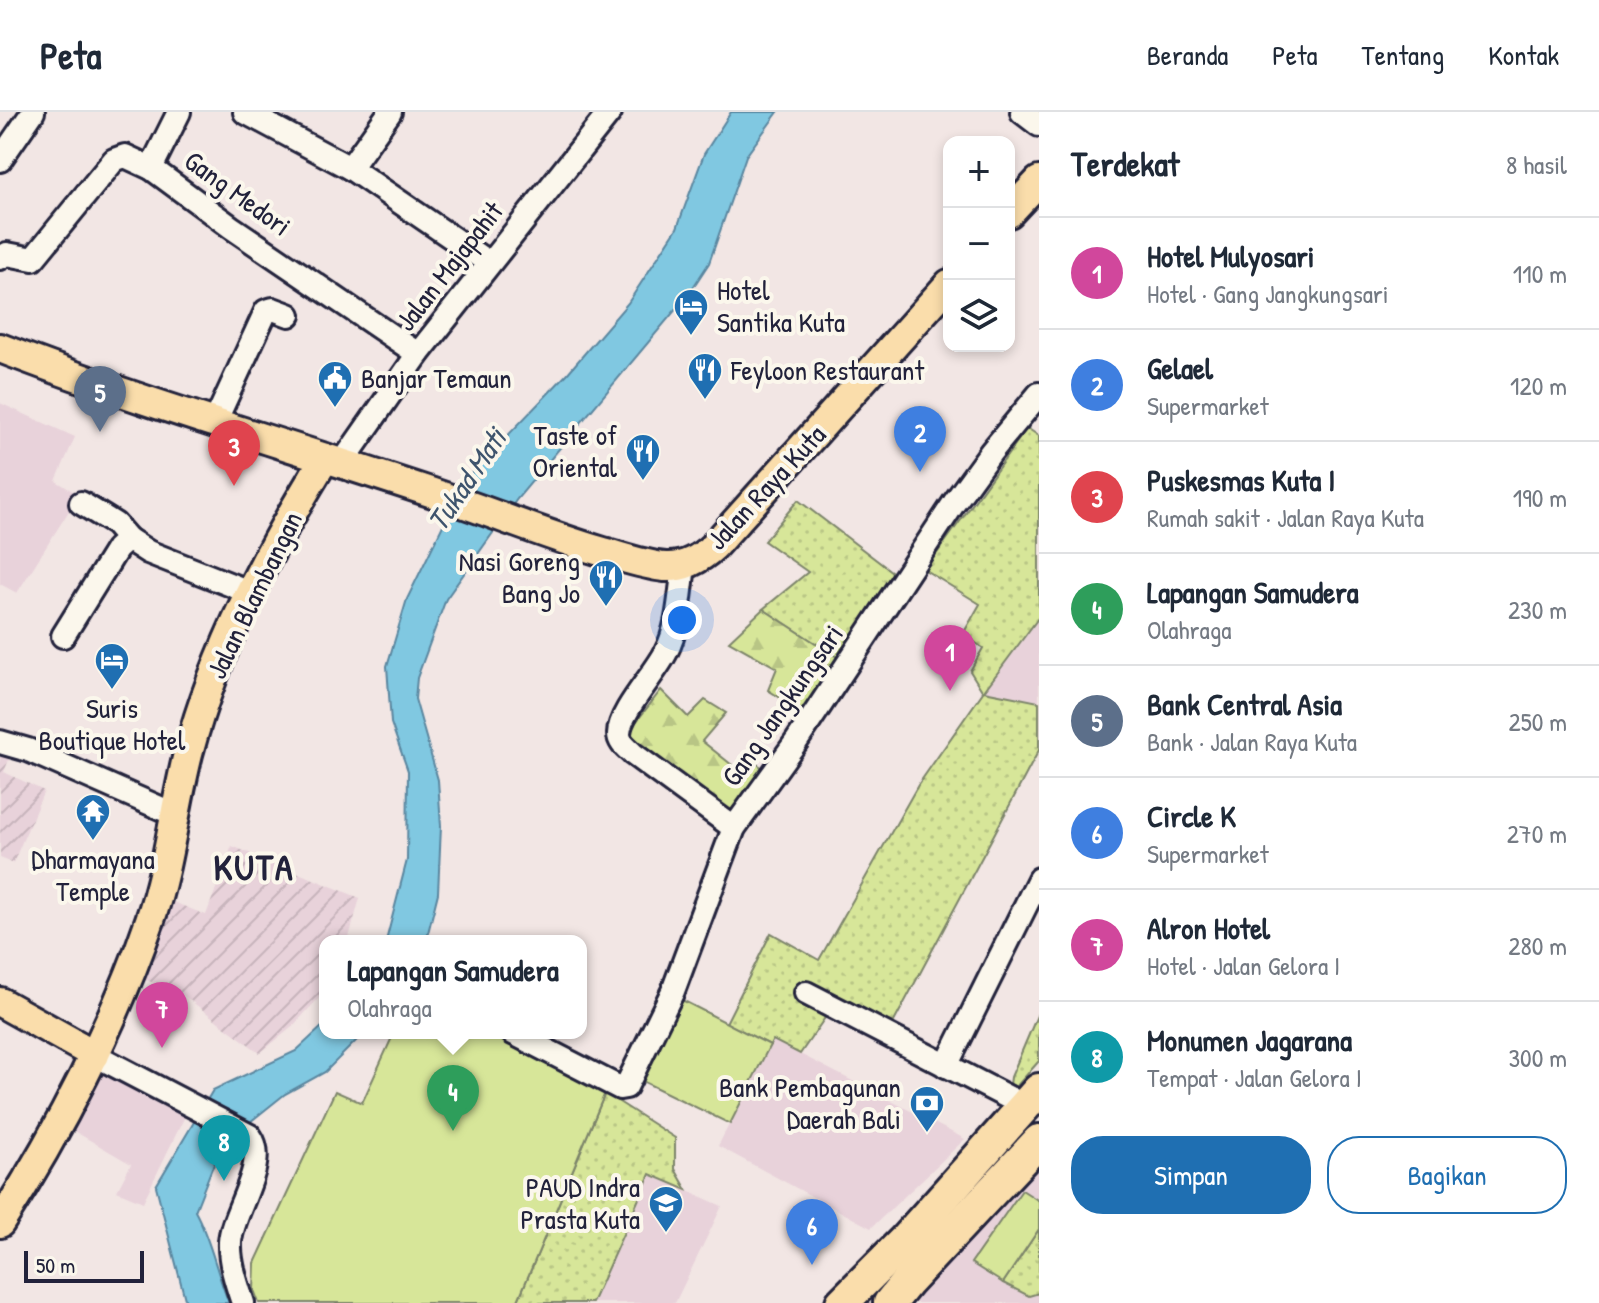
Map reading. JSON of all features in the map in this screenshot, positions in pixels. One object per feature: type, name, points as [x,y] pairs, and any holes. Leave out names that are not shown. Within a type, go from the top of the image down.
[{"type":"highway","points":[[842,1303],[934,1208],[1032,1098]]},
{"type":"highway","points":[[890,1303],[1039,1141]]},
{"type":"main road","points":[[1014,208],[1039,181]]},
{"type":"main road","name":"Jalan Raya Kuta","points":[[0,348],[630,561],[669,567],[684,566],[702,557],[714,546],[943,291]]},
{"type":"main road","points":[[0,371],[32,360]]},
{"type":"main road","name":"Jalan Blambangan","points":[[3,1214],[95,1055],[150,921],[188,754],[231,629],[249,592],[333,460]]},
{"type":"main road","points":[[0,1002],[95,1055]]},
{"type":"street","points":[[0,160],[33,112]]},
{"type":"street","points":[[151,168],[179,112]]},
{"type":"street","points":[[245,112],[350,168],[489,263]]},
{"type":"street","points":[[350,168],[390,112]]},
{"type":"street","name":"Jalan Majapahit","points":[[333,460],[610,112]]},
{"type":"street","points":[[1022,112],[1039,125]]},
{"type":"street","name":"Gang Medori","points":[[0,258],[7,254],[33,259],[118,157],[125,156],[151,168],[222,221],[418,354]]},
{"type":"street","points":[[215,422],[266,311],[273,309],[289,315]]},
{"type":"street","name":"Gang Jangkungsari","points":[[525,1039],[620,1088],[626,1087],[673,991],[734,828],[796,742],[954,503],[1039,394]]},
{"type":"street","points":[[81,503],[115,524],[128,539],[148,552],[249,592]]},
{"type":"street","points":[[63,636],[117,549],[128,539]]},
{"type":"street","points":[[684,566],[674,630],[666,652],[632,704],[619,734],[620,740],[633,754],[734,828]]},
{"type":"street","points":[[0,742],[28,750],[176,815]]},
{"type":"street","points":[[946,1066],[1039,879]]},
{"type":"street","points":[[806,993],[946,1066],[1032,1098]]},
{"type":"street","points":[[95,1055],[250,1136],[258,1158],[230,1240],[243,1303]]},
{"type":"shaded area","points":[[0,403],[75,437],[56,481],[79,495],[17,593],[0,584]]},
{"type":"shaded area","points":[[1039,617],[1039,701],[983,691]]},
{"type":"shaded area","points":[[0,747],[14,747],[4,772],[44,791],[13,863],[0,858]]},
{"type":"shaded area","points":[[232,846],[360,898],[350,935],[319,935],[318,999],[291,1028],[260,1053],[179,992],[143,979],[168,900],[206,915]]},
{"type":"shaded area","points":[[773,1040],[965,1139],[871,1228],[718,1146]]},
{"type":"shaded area","points":[[100,1066],[187,1112],[143,1202],[117,1191],[131,1164],[67,1127]]},
{"type":"shaded area","points":[[1039,1165],[1039,1303],[911,1303]]},
{"type":"shaded area","name":"PAUD Indra Prasta Kuta","points":[[650,1174],[722,1206],[675,1303],[592,1303]]},
{"type":"green space","points":[[1027,428],[1039,436],[1039,617],[984,691],[1039,702],[1039,750],[886,1037],[831,1009],[800,1054],[773,1040],[770,1045],[726,1023],[771,933],[819,960],[918,785],[983,692],[970,671],[983,648],[963,634],[980,604],[925,570]]},
{"type":"green space","points":[[798,500],[896,575],[840,659],[763,609],[808,572],[764,541]]},
{"type":"green space","points":[[763,609],[840,659],[803,712],[768,690],[777,668],[729,641]]},
{"type":"green space","points":[[661,690],[688,717],[705,700],[726,713],[702,741],[737,769],[748,758],[769,772],[733,821],[626,735]]},
{"type":"green space","points":[[678,998],[770,1045],[730,1124],[636,1078]]},
{"type":"green space","points":[[1039,1011],[1039,1061],[1015,1088],[1010,1085],[1011,1077]]},
{"type":"green space","points":[[391,1039],[518,1039],[605,1093],[517,1303],[259,1303],[254,1290],[255,1263],[335,1091],[362,1103]]},
{"type":"green space","points":[[605,1093],[675,1138],[675,1169],[687,1190],[650,1174],[592,1303],[517,1303]]},
{"type":"green space","points":[[1022,1190],[1039,1201],[1039,1229],[1003,1283],[971,1263]]},
{"type":"green space","points":[[1039,1229],[1039,1293],[1029,1296],[1003,1283]]},
{"type":"water","name":"Tukad Mati","points":[[731,112],[778,112],[746,156],[709,263],[688,295],[517,499],[446,599],[417,678],[415,699],[438,780],[441,826],[438,893],[428,935],[388,935],[407,860],[408,771],[391,723],[387,666],[407,599],[465,480],[567,374],[628,303],[677,228],[704,154]]},
{"type":"water","points":[[319,1030],[319,1039],[358,1039],[325,1072],[285,1094],[230,1138],[212,1168],[195,1211],[229,1303],[186,1303],[156,1186],[213,1090],[296,1051]]},
{"type":"place","name":"Hotel Santika Kuta","points":[[691,337]]},
{"type":"place","name":"Feyloon Restaurant","points":[[705,401]]},
{"type":"place","name":"Banjar Temaun","points":[[335,409]]},
{"type":"place","name":"Bank Central Asia","points":[[100,432]]},
{"type":"place","name":"Gelael","points":[[920,472]]},
{"type":"place","name":"Taste of Oriental","points":[[643,482]]},
{"type":"place","name":"Puskesmas Kuta I","points":[[234,486]]},
{"type":"place","name":"Nasi Goreng Bang Jo","points":[[606,608]]},
{"type":"place","name":"Suris Boutique Hotel","points":[[112,691]]},
{"type":"place","name":"Hotel Mulyosari","points":[[950,691]]},
{"type":"place","name":"Dharmayana Temple","points":[[93,842]]},
{"type":"place","name":"Alron Hotel","points":[[162,1048]]},
{"type":"place","name":"Lapangan Samudera","points":[[453,1131]]},
{"type":"place","name":"Bank Pembagunan Daerah Bali","points":[[927,1134]]},
{"type":"place","name":"Monumen Jagarana","points":[[224,1181]]},
{"type":"place","name":"PAUD Indra Prasta Kuta","points":[[666,1234]]},
{"type":"place","name":"Circle K","points":[[812,1265]]},
{"type":"district","name":"KUTA","points":[[254,867]]}]
